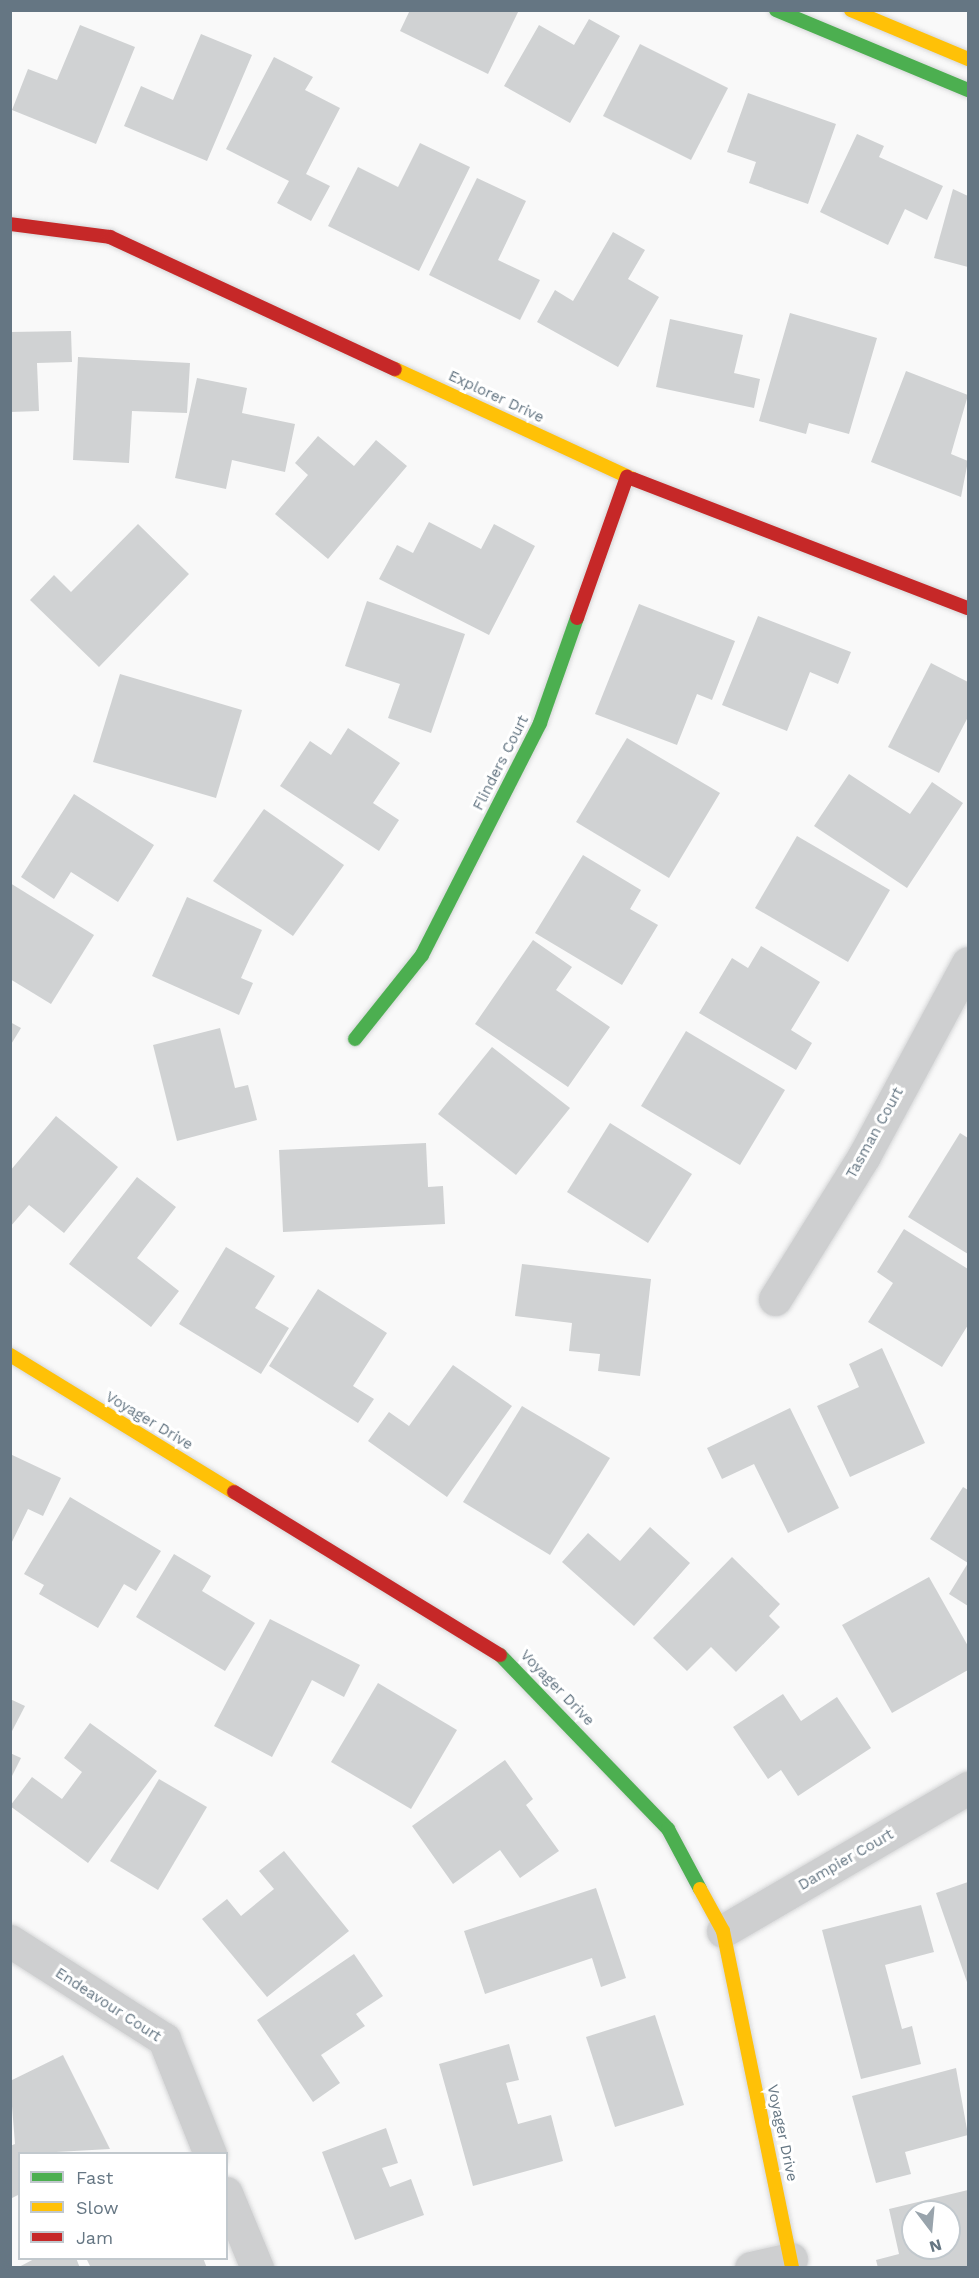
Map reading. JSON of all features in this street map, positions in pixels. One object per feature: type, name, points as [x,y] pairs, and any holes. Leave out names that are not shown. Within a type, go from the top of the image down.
[{"type":"street","points":[[776,10],[969,90]]},
{"type":"street","points":[[851,10],[969,59]]},
{"type":"street","name":"Explorer Drive","points":[[10,224],[110,237],[627,477],[969,608]]},
{"type":"street","name":"Flinders Court","points":[[355,1039],[422,955],[540,723],[627,477]]},
{"type":"street","name":"Tasman Court","points":[[775,1299],[864,1156],[969,963]]},
{"type":"street","name":"Voyager Drive","points":[[10,1355],[512,1662],[668,1829],[723,1931],[792,2263]]},
{"type":"street","name":"Dampier Court","points":[[723,1931],[969,1788]]},
{"type":"street","name":"Endeavour Court","points":[[10,1941],[164,2039],[209,2152]]},
{"type":"street","points":[[228,2198],[257,2268]]},
{"type":"street","points":[[751,2268],[792,2263]]},
{"type":"building","points":[[410,10],[519,10],[488,74],[400,31]]},
{"type":"building","points":[[589,19],[620,36],[570,123],[504,86],[539,25],[574,45]]},
{"type":"building","points":[[80,25],[135,47],[96,144],[12,110],[28,69],[57,80]]},
{"type":"building","points":[[201,34],[252,55],[207,161],[124,126],[141,86],[173,100]]},
{"type":"building","points":[[640,44],[728,88],[691,160],[603,116]]},
{"type":"building","points":[[274,57],[313,77],[305,90],[340,108],[306,174],[330,186],[311,221],[277,203],[289,181],[226,149]]},
{"type":"building","points":[[748,93],[836,124],[808,204],[749,183],[756,162],[727,152]]},
{"type":"building","points":[[857,134],[884,146],[879,157],[943,186],[927,220],[905,209],[888,245],[820,212]]},
{"type":"building","points":[[420,143],[470,167],[419,271],[328,226],[358,167],[398,187]]},
{"type":"building","points":[[477,178],[526,201],[498,260],[540,280],[520,320],[429,275]]},
{"type":"building","points":[[953,189],[968,196],[968,267],[934,258]]},
{"type":"building","points":[[613,232],[645,250],[628,279],[659,297],[618,367],[537,322],[555,290],[573,301]]},
{"type":"building","points":[[790,313],[877,338],[849,434],[809,423],[806,434],[759,421]]},
{"type":"building","points":[[670,319],[743,335],[734,373],[760,379],[754,408],[656,387]]},
{"type":"building","points":[[71,331],[72,362],[37,363],[39,411],[10,412],[10,332]]},
{"type":"building","points":[[78,357],[190,363],[187,413],[132,411],[129,463],[73,460]]},
{"type":"building","points":[[906,371],[968,395],[951,454],[968,461],[961,497],[871,462]]},
{"type":"building","points":[[197,378],[247,388],[242,413],[295,424],[285,472],[232,460],[226,489],[175,478]]},
{"type":"building","points":[[318,436],[354,466],[376,440],[407,466],[328,559],[275,514],[308,475],[295,463]]},
{"type":"building","points":[[429,522],[481,549],[494,524],[535,546],[489,635],[379,579],[397,545],[413,553]]},
{"type":"building","points":[[138,524],[189,574],[99,667],[30,600],[54,575],[71,592]]},
{"type":"building","points":[[367,601],[465,634],[431,733],[388,718],[400,684],[345,666]]},
{"type":"building","points":[[639,604],[735,641],[712,700],[697,694],[677,745],[595,714]]},
{"type":"building","points":[[758,616],[851,652],[838,684],[810,672],[787,731],[722,705]]},
{"type":"building","points":[[931,663],[968,682],[968,717],[939,773],[888,747]]},
{"type":"building","points":[[120,674],[242,710],[216,798],[93,762]]},
{"type":"building","points":[[348,728],[400,763],[373,803],[399,820],[379,851],[280,786],[310,741],[331,755]]},
{"type":"building","points":[[627,738],[720,793],[669,878],[576,822]]},
{"type":"building","points":[[849,774],[910,814],[932,782],[963,803],[907,888],[814,826]]},
{"type":"building","points":[[74,794],[154,845],[118,902],[71,872],[54,899],[21,877]]},
{"type":"building","points":[[264,809],[344,865],[293,936],[213,881]]},
{"type":"building","points":[[797,836],[890,890],[848,962],[755,908]]},
{"type":"building","points":[[583,855],[641,890],[630,909],[658,925],[622,985],[535,933]]},
{"type":"building","points":[[10,883],[94,935],[51,1004],[10,979]]},
{"type":"building","points":[[187,897],[262,930],[241,978],[253,983],[239,1015],[152,976]]},
{"type":"building","points":[[533,940],[572,967],[556,990],[610,1027],[568,1087],[475,1024]]},
{"type":"building","points":[[761,946],[820,982],[791,1030],[812,1043],[796,1070],[699,1013],[732,958],[748,968]]},
{"type":"building","points":[[10,1022],[21,1028],[10,1046]]},
{"type":"building","points":[[220,1028],[235,1088],[248,1085],[257,1120],[177,1141],[153,1045]]},
{"type":"building","points":[[686,1031],[785,1090],[740,1165],[641,1106]]},
{"type":"building","points":[[492,1047],[570,1108],[516,1175],[438,1114]]},
{"type":"building","points":[[56,1116],[118,1167],[64,1233],[29,1205],[10,1227],[10,1171]]},
{"type":"building","points":[[610,1123],[692,1174],[648,1243],[567,1192]]},
{"type":"building","points":[[960,1133],[968,1138],[968,1254],[908,1217]]},
{"type":"building","points":[[426,1143],[428,1187],[443,1186],[445,1224],[283,1232],[279,1150]]},
{"type":"building","points":[[137,1177],[176,1207],[137,1258],[179,1291],[151,1327],[69,1264]]},
{"type":"building","points":[[904,1229],[968,1269],[968,1325],[942,1367],[868,1322],[893,1283],[877,1272]]},
{"type":"building","points":[[226,1247],[275,1276],[255,1308],[289,1328],[261,1374],[179,1324]]},
{"type":"building","points":[[522,1264],[651,1279],[640,1376],[598,1371],[600,1354],[569,1351],[572,1323],[515,1316]]},
{"type":"building","points":[[318,1289],[387,1333],[353,1386],[374,1399],[358,1423],[269,1366]]},
{"type":"building","points":[[882,1348],[925,1443],[850,1477],[817,1406],[859,1387],[849,1364]]},
{"type":"building","points":[[453,1365],[512,1406],[447,1497],[368,1441],[389,1412],[409,1426]]},
{"type":"building","points":[[522,1406],[610,1458],[550,1555],[463,1502]]},
{"type":"building","points":[[790,1408],[839,1508],[788,1533],[754,1464],[722,1479],[707,1448]]},
{"type":"building","points":[[10,1454],[61,1478],[43,1516],[28,1509],[10,1546]]},
{"type":"building","points":[[963,1487],[968,1490],[968,1563],[930,1539]]},
{"type":"building","points":[[70,1497],[161,1551],[136,1591],[124,1584],[98,1628],[39,1594],[44,1585],[24,1574]]},
{"type":"building","points":[[650,1527],[690,1563],[634,1626],[562,1562],[588,1533],[620,1561]]},
{"type":"building","points":[[174,1554],[211,1576],[202,1591],[255,1623],[225,1671],[136,1617]]},
{"type":"building","points":[[732,1557],[780,1604],[769,1616],[780,1627],[736,1672],[711,1647],[687,1671],[653,1638]]},
{"type":"building","points":[[968,1563],[968,1606],[949,1594]]},
{"type":"building","points":[[929,1577],[968,1646],[968,1670],[892,1713],[842,1625]]},
{"type":"building","points":[[270,1619],[360,1665],[344,1697],[312,1680],[272,1757],[214,1726]]},
{"type":"building","points":[[378,1683],[457,1730],[411,1809],[331,1762]]},
{"type":"building","points":[[783,1694],[801,1721],[837,1697],[871,1748],[798,1796],[781,1770],[768,1779],[733,1727]]},
{"type":"building","points":[[10,1699],[25,1706],[10,1735]]},
{"type":"building","points":[[90,1723],[157,1771],[88,1863],[10,1806],[32,1777],[62,1799],[82,1772],[64,1758]]},
{"type":"building","points":[[10,1753],[21,1758],[10,1780]]},
{"type":"building","points":[[505,1760],[533,1799],[526,1805],[559,1851],[520,1878],[500,1850],[453,1884],[412,1826]]},
{"type":"building","points":[[159,1779],[207,1807],[158,1890],[110,1861]]},
{"type":"building","points":[[284,1851],[349,1931],[267,1997],[202,1919],[227,1899],[241,1916],[274,1889],[259,1871]]},
{"type":"building","points":[[968,1882],[968,1985],[936,1893]]},
{"type":"building","points":[[596,1888],[626,1978],[601,1987],[592,1958],[485,1994],[464,1931]]},
{"type":"building","points":[[921,1905],[934,1952],[885,1965],[902,2029],[912,2026],[921,2064],[861,2079],[822,1930]]},
{"type":"building","points":[[354,1954],[383,1996],[356,2014],[365,2026],[321,2055],[340,2083],[313,2102],[257,2020]]},
{"type":"building","points":[[655,2015],[684,2105],[615,2127],[586,2037]]},
{"type":"building","points":[[509,2044],[519,2080],[506,2083],[518,2124],[551,2115],[563,2161],[473,2186],[439,2064]]},
{"type":"building","points":[[63,2055],[110,2149],[18,2152],[18,2195],[10,2199],[10,2146],[15,2144],[10,2081]]},
{"type":"building","points":[[956,2068],[968,2135],[905,2152],[911,2174],[876,2183],[852,2096]]},
{"type":"building","points":[[386,2128],[398,2163],[382,2168],[390,2187],[411,2179],[424,2215],[355,2240],[322,2152]]},
{"type":"building","points":[[968,2190],[968,2268],[878,2268],[876,2260],[899,2254],[889,2209],[901,2206],[901,2260],[961,2260],[961,2200],[926,2200]]},
{"type":"building","points":[[32,2260],[77,2260],[80,2268],[17,2268]]},
{"type":"building","points":[[87,2260],[204,2260],[207,2268],[91,2268]]},
{"type":"traffic: fast","points":[[776,10],[968,90]]},
{"type":"traffic: fast","points":[[355,1039],[422,955],[540,723],[577,618]]},
{"type":"traffic: fast","points":[[500,1655],[668,1829],[700,1889]]},
{"type":"traffic: slow","points":[[851,10],[968,59]]},
{"type":"traffic: slow","points":[[395,369],[633,479]]},
{"type":"traffic: slow","points":[[10,1355],[234,1492]]},
{"type":"traffic: slow","points":[[700,1889],[723,1931],[792,2268]]},
{"type":"traffic: jam","points":[[10,224],[110,237],[395,369]]},
{"type":"traffic: jam","points":[[577,618],[627,477]]},
{"type":"traffic: jam","points":[[633,479],[968,608]]},
{"type":"traffic: jam","points":[[234,1492],[500,1655]]}]
